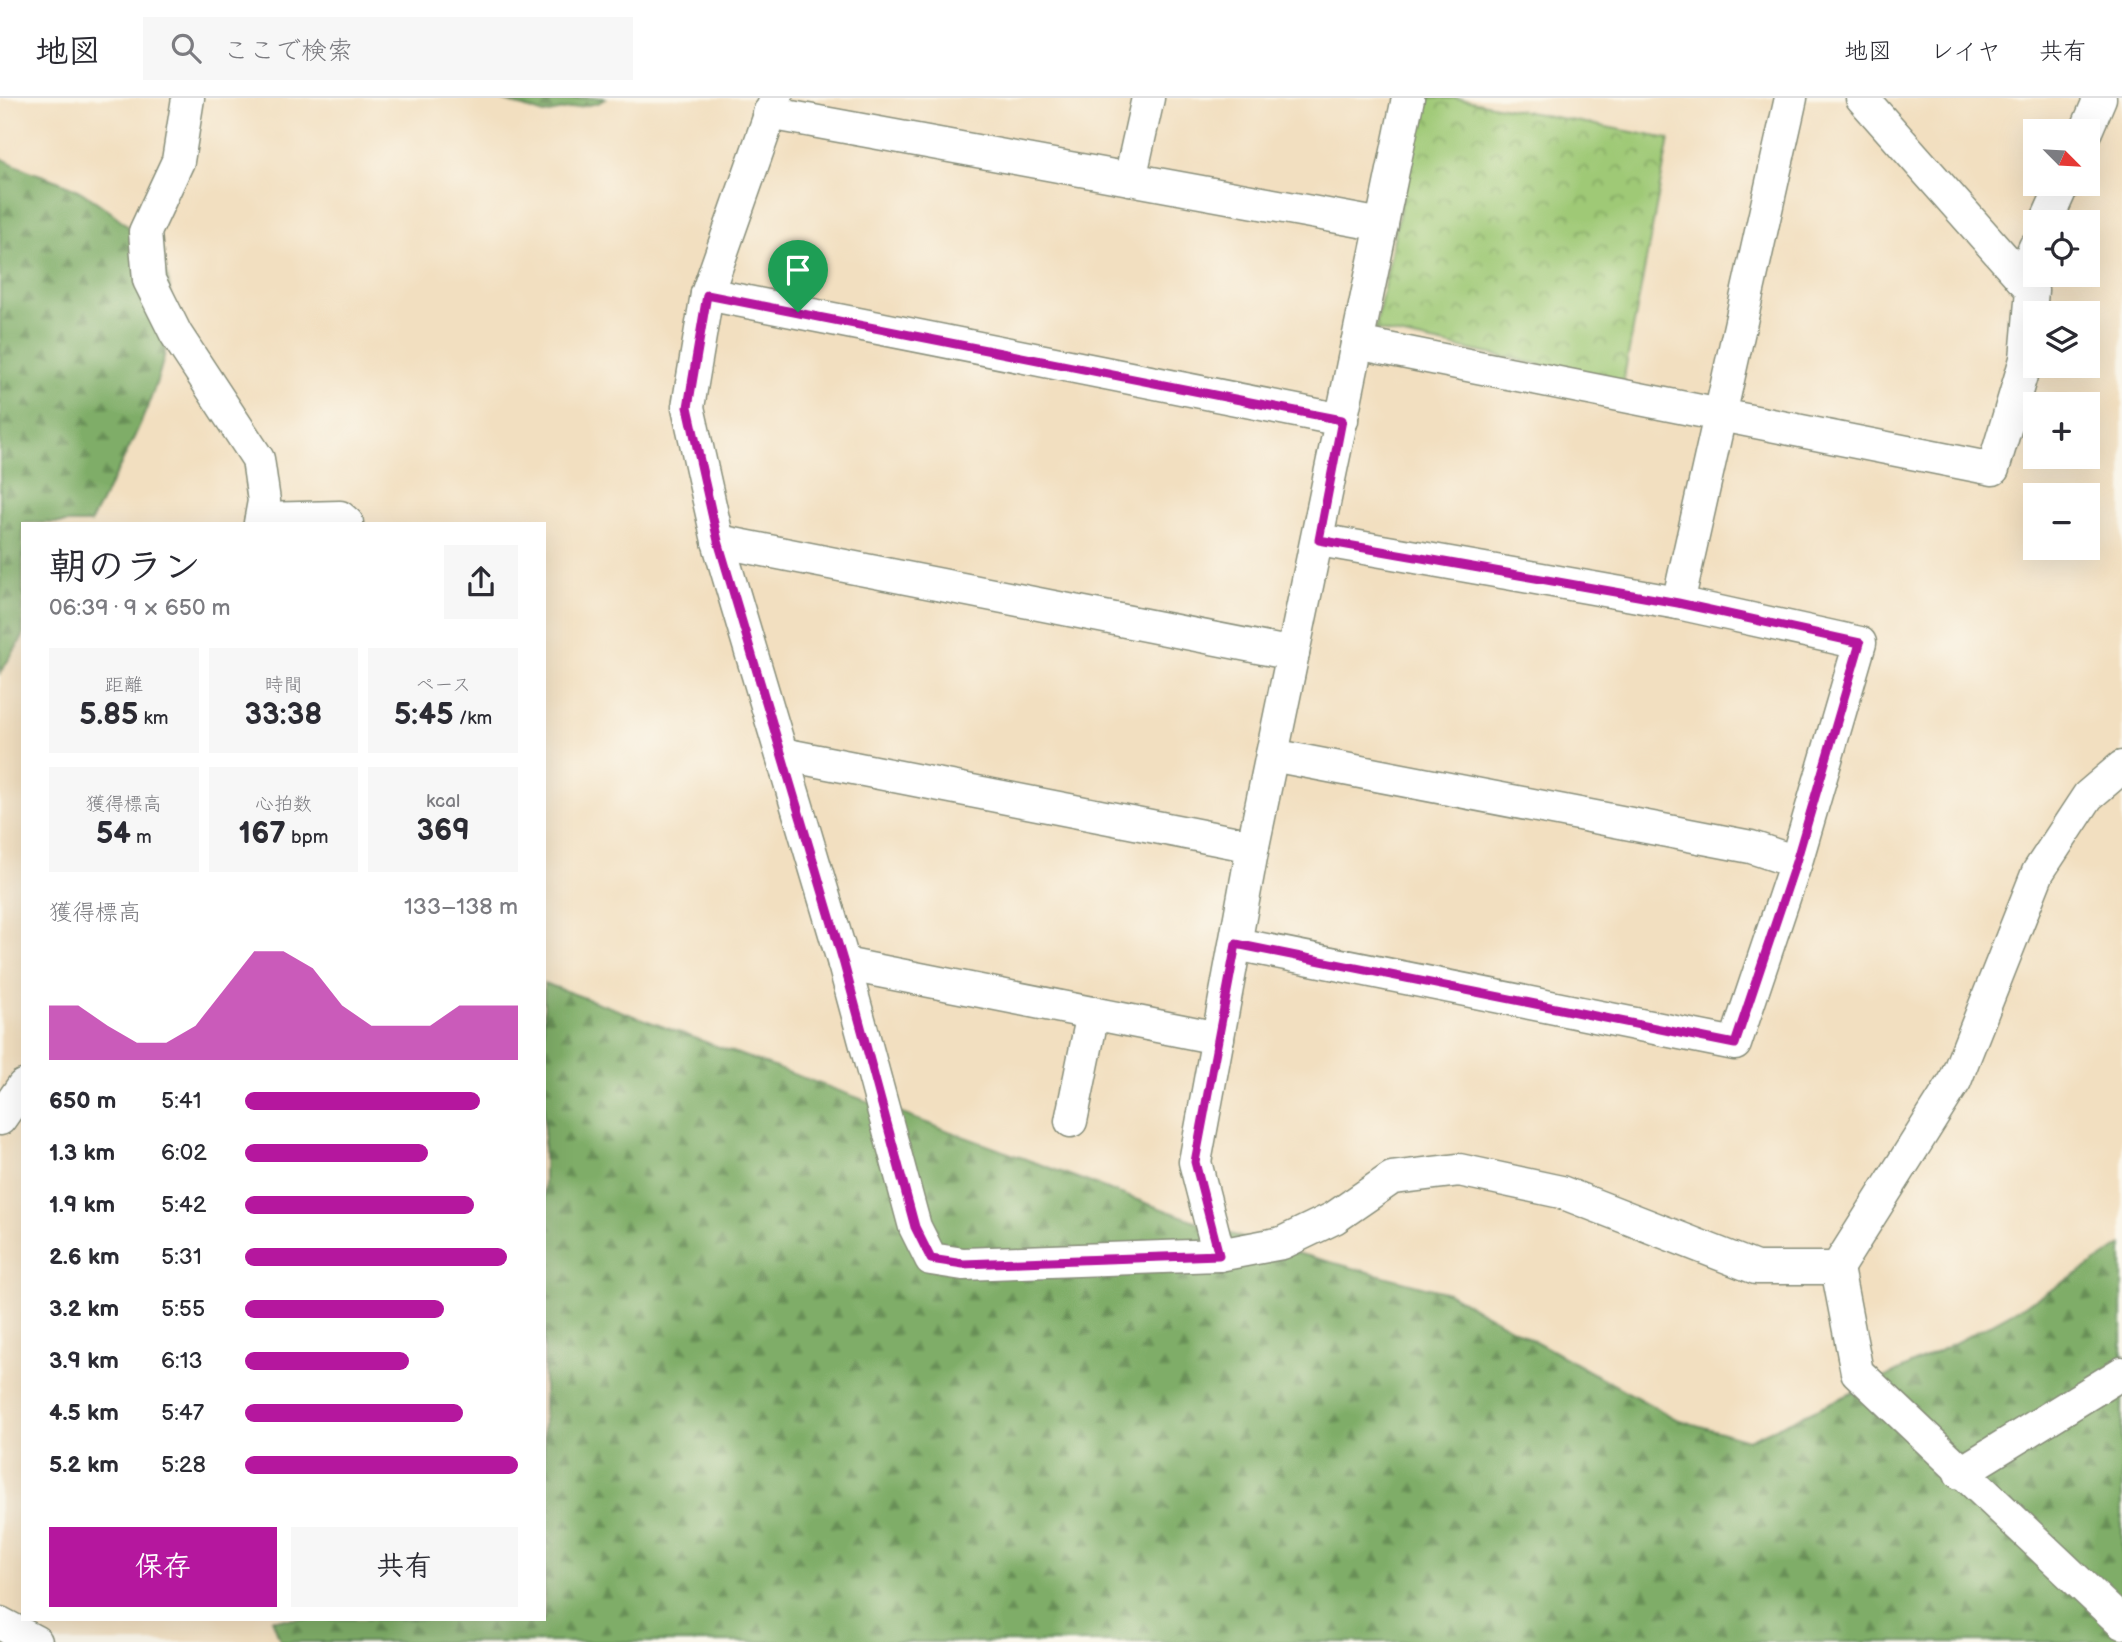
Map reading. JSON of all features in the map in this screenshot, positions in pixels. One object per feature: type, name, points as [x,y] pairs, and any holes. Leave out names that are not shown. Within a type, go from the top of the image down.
[{"type":"street","points":[[188,98],[178,161],[145,232],[149,280],[176,334],[258,459],[264,501],[261,521],[340,517],[346,522]]},
{"type":"street","points":[[1130,179],[1148,98]]},
{"type":"street","points":[[1219,1255],[1195,1162],[1272,755],[1319,540],[1408,98]]},
{"type":"street","points":[[1678,603],[1791,98]]},
{"type":"street","points":[[1357,344],[1993,469],[2025,359],[2032,290],[1862,98]]},
{"type":"street","points":[[2091,119],[2100,98]]},
{"type":"street","points":[[1382,225],[1130,179],[773,105],[707,295],[688,407],[718,541],[844,964],[915,1227],[931,1259],[963,1264],[1219,1255],[1282,1243],[1334,1218],[1392,1178],[1459,1170],[1561,1192],[1756,1268],[1837,1268]]},
{"type":"street","points":[[2021,278],[2023,274]]},
{"type":"street","points":[[707,295],[1342,420]]},
{"type":"street","points":[[1236,944],[1735,1044],[1796,862],[1860,643],[1678,603],[1319,540]]},
{"type":"street","points":[[718,541],[1293,654]]},
{"type":"street","points":[[782,754],[1254,846]]},
{"type":"street","points":[[1272,755],[1751,847],[1796,862]]},
{"type":"street","points":[[2122,767],[2088,796],[2038,872],[1955,1081],[1837,1268],[1857,1372],[1960,1473],[2122,1623]]},
{"type":"street","points":[[844,964],[1218,1038]]},
{"type":"street","points":[[1071,1121],[1093,1013]]},
{"type":"street","points":[[1960,1473],[2122,1373]]},
{"type":"street","points":[[0,1623],[36,1642]]},
{"type":"green space","points":[[496,98],[606,98],[598,103],[544,114]]},
{"type":"green space","points":[[1423,98],[1455,98],[1669,139],[1623,382],[1375,330]]},
{"type":"green space","points":[[0,157],[83,193],[135,232],[165,271],[169,284],[170,314],[167,345],[147,408],[134,439],[91,522],[21,522],[21,640],[0,673]]},
{"type":"green space","points":[[546,984],[1247,1240],[1448,1293],[1676,1419],[1748,1440],[1940,1351],[2032,1301],[2122,1245],[2122,1642],[281,1642],[273,1621],[546,1621]]},
{"type":"route","points":[[707,295],[798,312],[1342,420],[1319,540],[1678,603],[1860,643],[1796,862],[1735,1044],[1236,944],[1195,1162],[1219,1255],[963,1264],[931,1259],[915,1227],[844,964],[718,541],[688,407],[707,295]]}]
